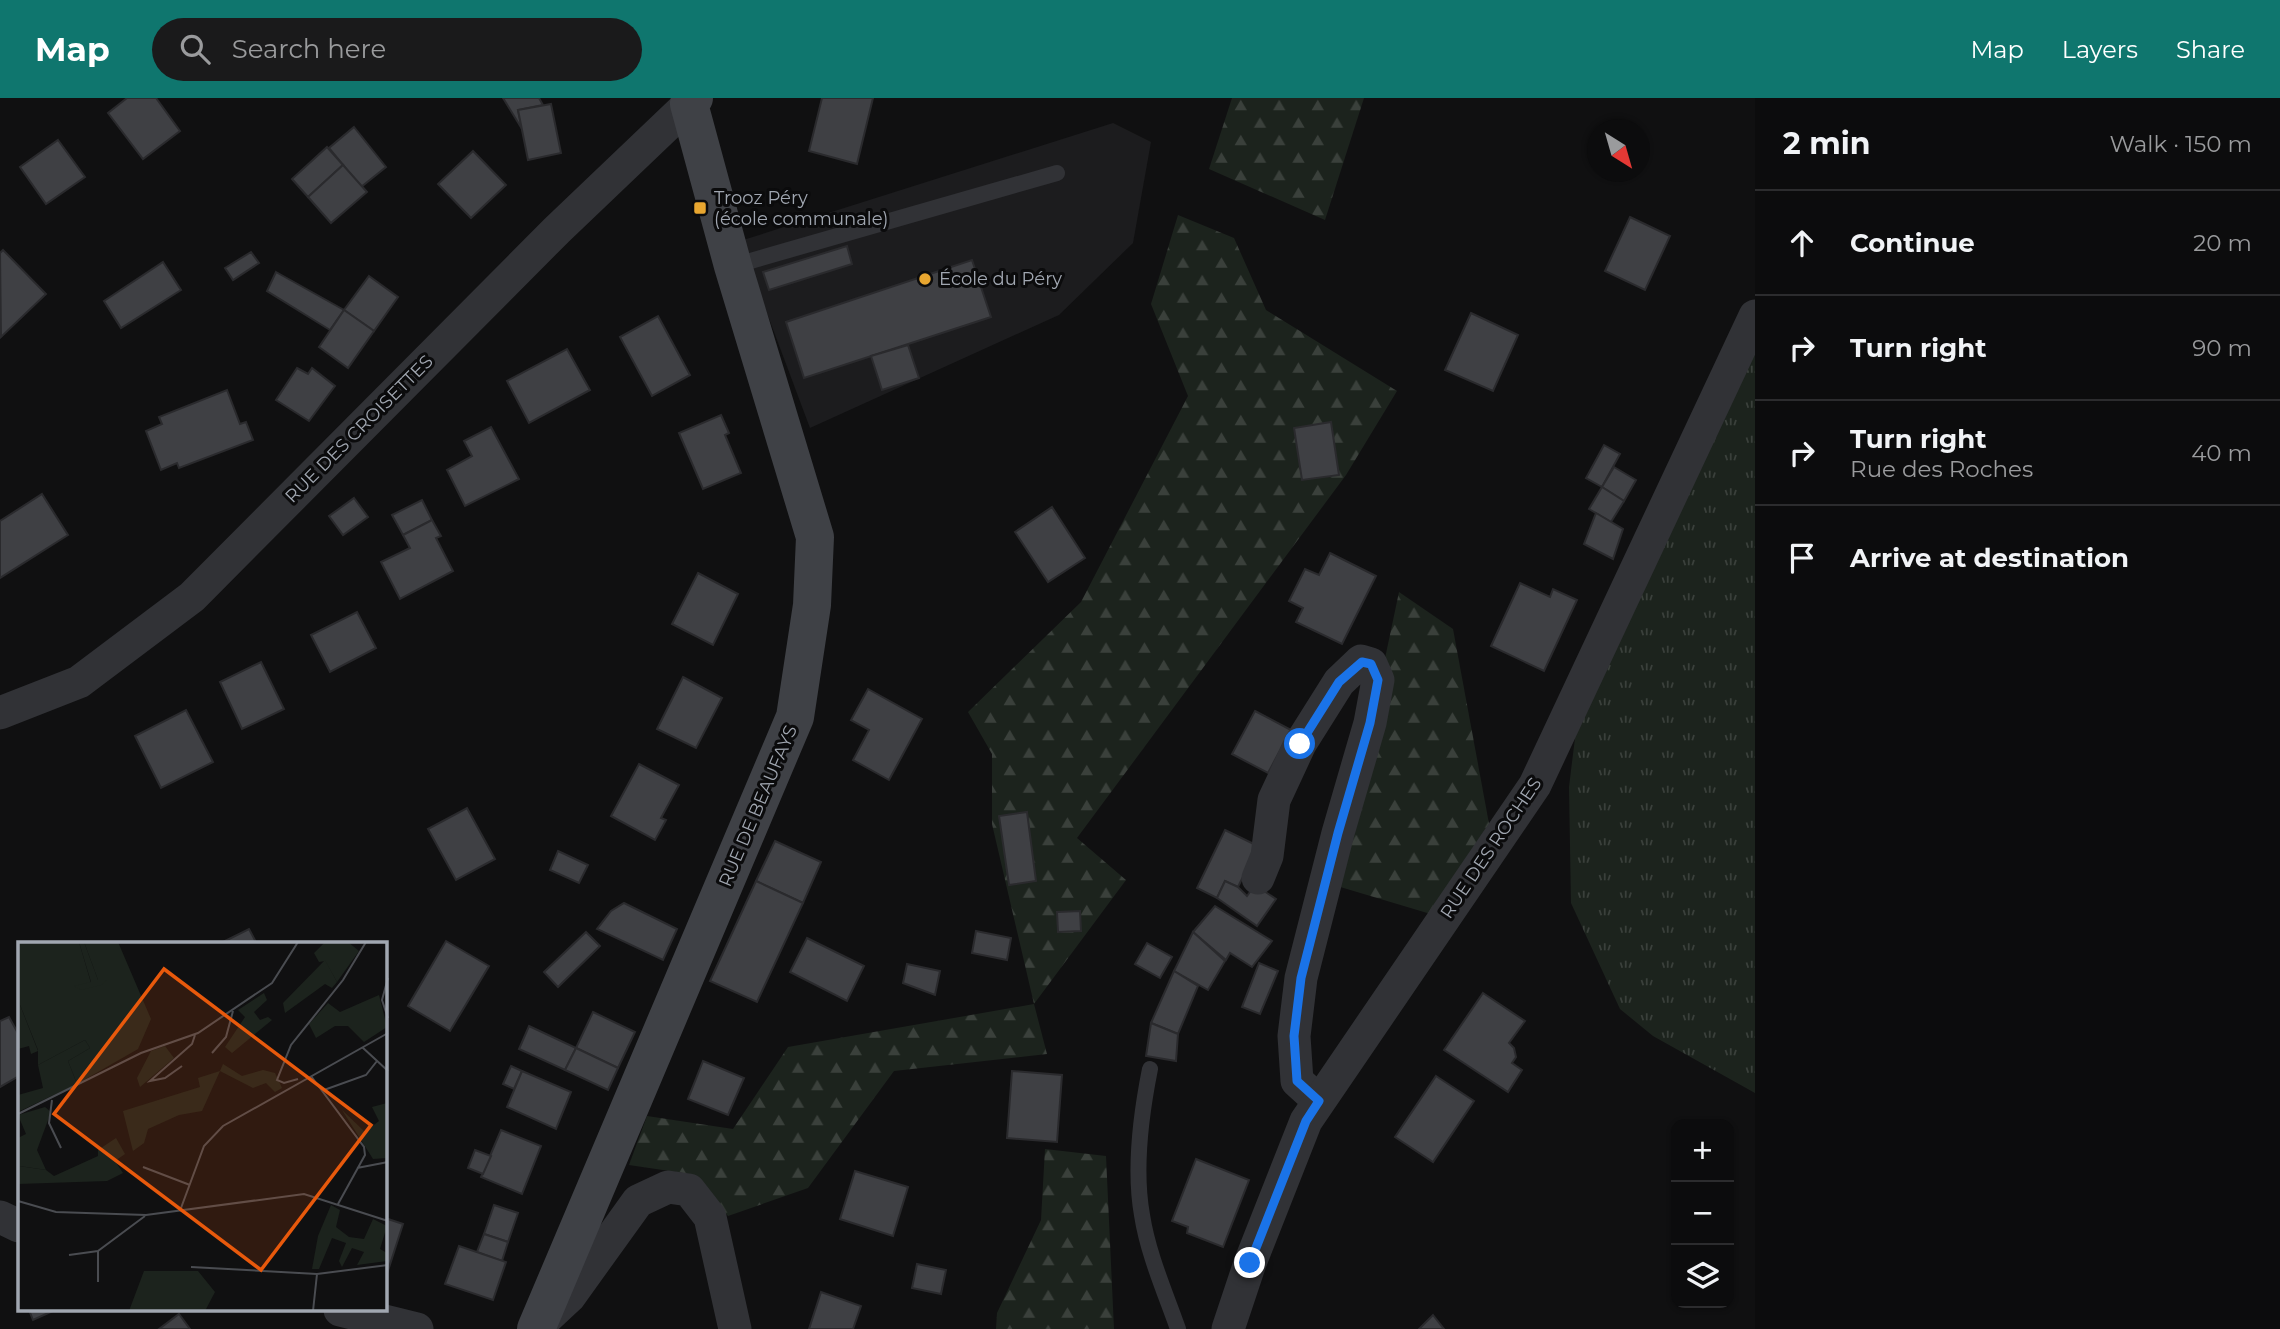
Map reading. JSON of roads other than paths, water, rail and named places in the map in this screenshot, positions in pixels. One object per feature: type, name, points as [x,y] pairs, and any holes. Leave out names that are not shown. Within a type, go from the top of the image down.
[{"type":"street","name":"RUE DE BEAUFAYS","points":[[536,1328],[795,717],[812,606],[815,537],[733,266],[691,101]]},
{"type":"street","name":"RUE DES CROISETTES","points":[[0,713],[79,682],[192,597],[547,240],[691,101]]},
{"type":"street","name":"RUE DES ROCHES","points":[[1228,1329],[1250,1263],[1306,1121],[1535,785],[1755,316]]},
{"type":"street","points":[[1258,878],[1267,856],[1274,800],[1300,744],[1339,682],[1362,662],[1371,664],[1378,680],[1370,723],[1338,833],[1301,978],[1294,1036],[1297,1081],[1319,1101]]},
{"type":"street","points":[[536,1328],[569,1297],[638,1201],[668,1186],[689,1190],[710,1217],[735,1329]]},
{"type":"street","points":[[0,1217],[18,1226]]},
{"type":"street","points":[[347,1312],[401,1327]]},
{"type":"lane","points":[[733,266],[1057,173]]},
{"type":"lane","points":[[1150,1069],[1141,1138],[1141,1213],[1178,1329]]},
{"type":"place","name":"Trooz Péry (école communale)","points":[[700,208]]},
{"type":"place","name":"École du Péry","points":[[925,279]]}]
